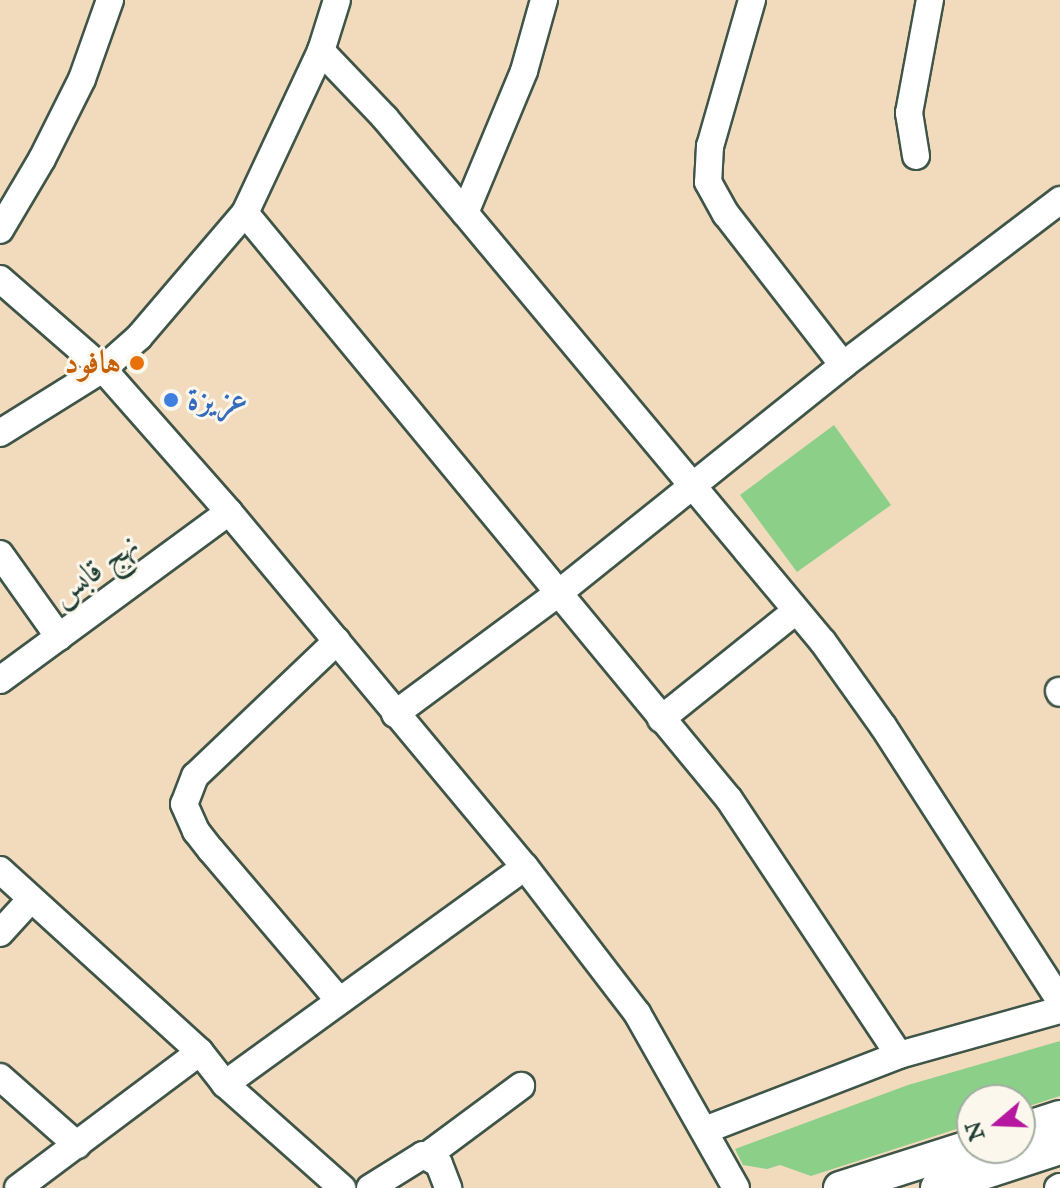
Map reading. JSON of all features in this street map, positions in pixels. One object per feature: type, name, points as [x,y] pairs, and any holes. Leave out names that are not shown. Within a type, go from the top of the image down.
[{"type":"street","points":[[0,230],[42,159],[82,79],[110,0]]},
{"type":"street","points":[[0,433],[103,369],[148,327],[245,213],[321,51],[337,0]]},
{"type":"street","points":[[465,213],[524,71],[544,0]]},
{"type":"street","points":[[752,0],[710,146],[708,182],[720,207],[843,365]]},
{"type":"street","points":[[916,156],[909,113],[930,0]]},
{"type":"street","points":[[321,51],[385,118],[823,642],[883,726],[1060,1001]]},
{"type":"street","points":[[395,714],[560,592],[843,365],[1060,200]]},
{"type":"street","points":[[245,213],[729,799],[899,1055]]},
{"type":"street","points":[[0,279],[103,369],[229,512],[525,867],[637,1013],[736,1188]]},
{"type":"street","name":"نهج قابس","points":[[0,680],[229,512]]},
{"type":"street","points":[[0,554],[59,637]]},
{"type":"street","points":[[661,719],[796,611]]},
{"type":"street","points":[[337,641],[195,776],[184,804],[196,831],[211,850],[338,999]]},
{"type":"street","points":[[225,1084],[338,999],[525,867]]},
{"type":"street","points":[[0,870],[200,1052],[225,1084],[342,1188]]},
{"type":"street","points":[[0,933],[31,899]]},
{"type":"street","points":[[705,1130],[899,1055],[1060,1010]]},
{"type":"street","points":[[18,1188],[200,1052]]},
{"type":"street","points":[[0,1077],[77,1145]]},
{"type":"street","points":[[370,1188],[415,1157],[428,1155],[521,1086]]},
{"type":"street","points":[[1036,1125],[1060,1117]]},
{"type":"street","points":[[937,1188],[1060,1148]]},
{"type":"street","points":[[840,1188],[956,1151]]},
{"type":"street","points":[[428,1155],[439,1164],[448,1188]]},
{"type":"green space","points":[[834,425],[891,505],[797,572],[740,495]]},
{"type":"green space","points":[[1060,1041],[1060,1096],[1036,1104],[1036,1084],[956,1084],[956,1129],[811,1176],[780,1165],[767,1169],[743,1165],[735,1149],[908,1085]]},
{"type":"place","name":"هافود","points":[[137,363]]},
{"type":"place","name":"عزيزة","points":[[171,400]]}]
